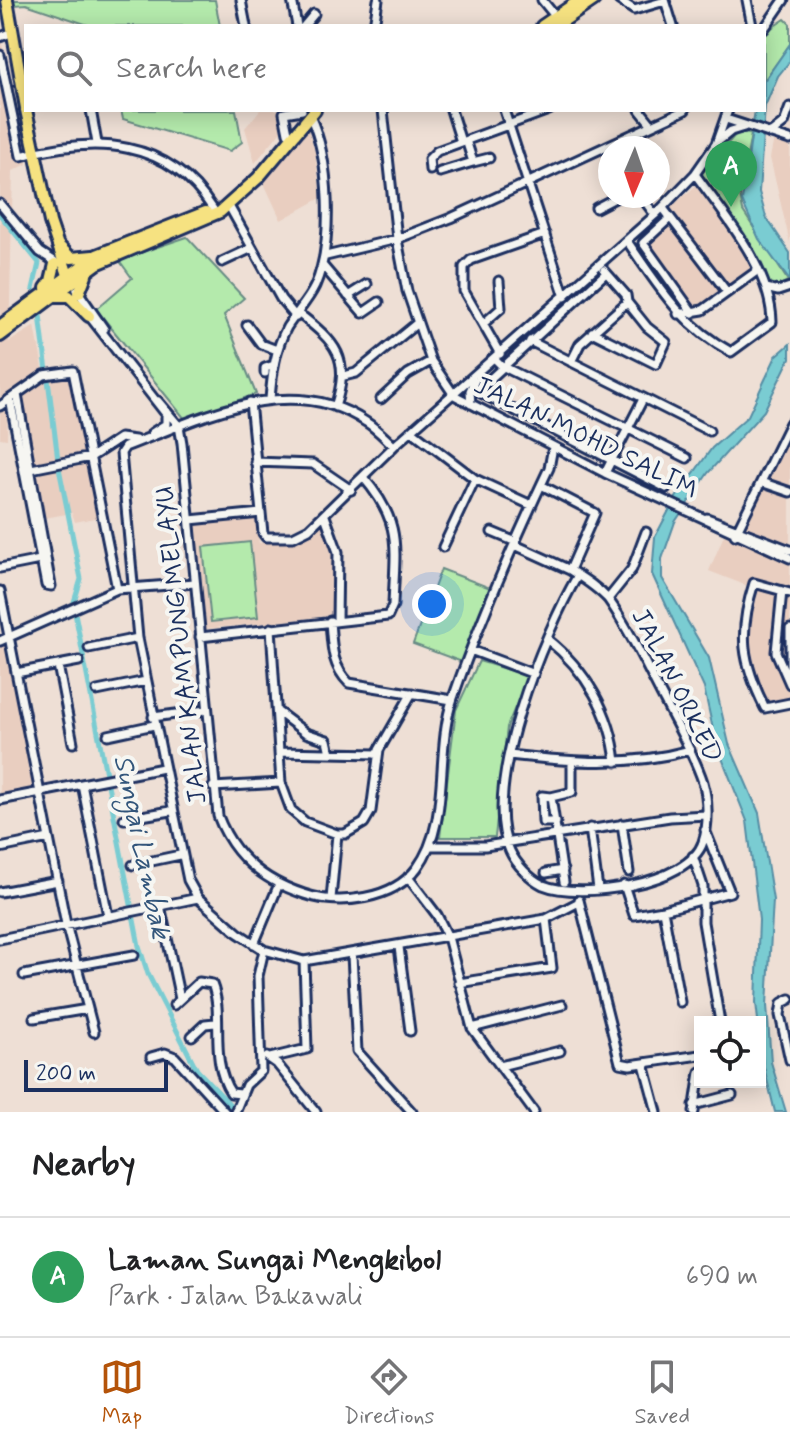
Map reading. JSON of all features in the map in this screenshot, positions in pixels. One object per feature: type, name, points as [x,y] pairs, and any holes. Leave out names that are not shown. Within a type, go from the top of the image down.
[{"type":"highway","points":[[4,0],[6,31]]},
{"type":"highway","points":[[556,21],[580,0]]},
{"type":"highway","points":[[556,21],[570,22],[594,0]]},
{"type":"highway","points":[[0,10],[24,101]]},
{"type":"highway","points":[[27,112],[50,222],[67,280]]},
{"type":"highway","points":[[0,336],[67,280],[102,257],[213,209],[239,189],[308,112]]},
{"type":"highway","points":[[50,222],[64,255],[80,258],[102,257],[204,221],[229,206],[258,178],[308,112]]},
{"type":"highway","points":[[40,176],[54,263],[51,281],[40,301]]},
{"type":"highway","points":[[79,293],[82,279],[102,257]]},
{"type":"highway","points":[[54,263],[67,280]]},
{"type":"highway","points":[[0,326],[40,301],[69,296],[89,316]]},
{"type":"street","points":[[241,0],[246,24]]},
{"type":"street","points":[[292,0],[297,24]]},
{"type":"street","points":[[375,24],[378,0]]},
{"type":"street","points":[[542,0],[556,21]]},
{"type":"street","points":[[619,0],[634,10],[665,0],[671,24]]},
{"type":"street","points":[[747,0],[752,24]]},
{"type":"street","points":[[766,26],[784,0]]},
{"type":"street","points":[[306,24],[314,14]]},
{"type":"street","points":[[0,55],[21,156],[97,143],[135,151],[177,169],[213,209]]},
{"type":"street","points":[[770,134],[784,123],[790,107]]},
{"type":"street","points":[[91,112],[97,143]]},
{"type":"street","points":[[282,112],[288,133]]},
{"type":"street","points":[[270,399],[277,350],[314,290],[326,256],[321,153],[309,112]]},
{"type":"street","points":[[452,112],[473,162]]},
{"type":"street","points":[[505,112],[565,297]]},
{"type":"street","points":[[430,170],[433,153],[544,112]]},
{"type":"street","points":[[642,112],[652,125]]},
{"type":"street","points":[[633,136],[681,112]]},
{"type":"street","name":"JALAN MOHD SALIM","points":[[385,113],[397,239],[416,324],[431,361],[454,395],[605,473],[737,532]]},
{"type":"street","points":[[716,144],[727,114],[746,127],[790,139]]},
{"type":"street","points":[[784,123],[790,139]]},
{"type":"street","points":[[670,201],[695,174],[716,144],[731,131],[746,127]]},
{"type":"street","points":[[326,256],[397,239],[598,154]]},
{"type":"street","points":[[440,172],[489,158]]},
{"type":"street","points":[[627,241],[678,314],[700,334],[731,352],[772,322],[772,305],[757,271],[695,174]]},
{"type":"street","points":[[0,204],[40,252],[54,263]]},
{"type":"street","points":[[229,206],[252,248],[297,315],[333,343],[344,376],[335,407]]},
{"type":"street","points":[[650,208],[655,215]]},
{"type":"street","points":[[250,402],[263,533],[274,538],[301,534],[325,516],[394,446],[663,208],[727,292]]},
{"type":"street","points":[[670,218],[644,241],[693,313]]},
{"type":"street","points":[[545,234],[471,260],[464,267],[464,291],[502,366],[687,458]]},
{"type":"street","points":[[222,262],[252,248]]},
{"type":"street","points":[[641,261],[650,254]]},
{"type":"street","points":[[592,332],[656,364],[666,342],[647,327],[627,302],[626,295],[600,265]]},
{"type":"street","points":[[323,266],[363,313],[379,302]]},
{"type":"street","points":[[678,314],[693,313],[757,271]]},
{"type":"street","points":[[502,366],[606,273]]},
{"type":"street","points":[[67,280],[108,338]]},
{"type":"street","points":[[67,280],[89,316],[179,426]]},
{"type":"street","points":[[483,324],[501,308],[499,281]]},
{"type":"street","points":[[348,296],[367,284]]},
{"type":"street","points":[[765,288],[781,292]]},
{"type":"street","points":[[772,305],[781,292],[790,288]]},
{"type":"street","points":[[571,362],[592,332],[627,302]]},
{"type":"street","points":[[344,376],[356,373],[416,324]]},
{"type":"street","points":[[247,325],[261,344],[277,350]]},
{"type":"street","points":[[530,341],[709,431]]},
{"type":"street","points":[[381,399],[408,374],[431,361]]},
{"type":"street","points":[[265,373],[265,368],[274,365]]},
{"type":"street","name":"JALAN MOHD SALIM","points":[[502,366],[477,391],[666,488]]},
{"type":"street","points":[[0,406],[48,374],[70,370],[75,375],[117,589]]},
{"type":"street","points":[[471,404],[470,391],[478,374]]},
{"type":"street","points":[[0,568],[45,560],[13,397]]},
{"type":"street","points":[[125,447],[250,402],[270,399],[310,401],[335,407],[366,421],[394,446]]},
{"type":"street","points":[[605,473],[643,399]]},
{"type":"street","points":[[158,401],[166,414],[166,424],[125,447],[120,462],[138,638],[180,855],[198,898],[264,950],[304,961],[399,947],[546,919],[579,902]]},
{"type":"street","points":[[737,532],[790,423]]},
{"type":"street","name":"JALAN KAMPUNG MELAYU","points":[[179,426],[213,787],[226,836],[255,869],[279,884],[307,896],[331,899],[372,896],[408,877],[430,846],[452,700],[557,449]]},
{"type":"street","points":[[412,431],[475,479],[531,505]]},
{"type":"street","points":[[28,470],[91,457],[120,438],[135,440]]},
{"type":"street","points":[[255,462],[313,464],[351,490]]},
{"type":"street","points":[[200,637],[388,616],[393,605],[393,523],[383,501],[363,477]]},
{"type":"street","points":[[443,547],[475,479]]},
{"type":"street","points":[[761,482],[790,492]]},
{"type":"street","points":[[541,485],[595,513],[514,727],[500,815],[507,843],[521,868],[540,884],[578,891],[667,875],[693,856],[703,902],[703,922],[719,1016]]},
{"type":"street","points":[[190,520],[261,513]]},
{"type":"street","points":[[745,515],[751,535]]},
{"type":"street","points":[[325,516],[338,552],[334,620],[337,671],[349,683],[452,700]]},
{"type":"street","name":"JALAN ORKED","points":[[492,532],[574,573],[608,599],[690,750],[703,782],[706,815],[703,845],[693,856]]},
{"type":"street","points":[[608,599],[632,569],[646,532]]},
{"type":"street","points":[[737,532],[790,550]]},
{"type":"street","points":[[737,532],[790,558]]},
{"type":"street","points":[[0,641],[117,589],[195,583]]},
{"type":"street","points":[[790,683],[776,652],[786,592],[754,583],[744,627],[745,666],[765,708],[790,703]]},
{"type":"street","points":[[0,591],[66,924],[94,1032]]},
{"type":"street","points":[[271,628],[281,783],[291,810],[305,822],[337,834],[353,830],[368,817],[378,754],[412,693]]},
{"type":"street","points":[[790,629],[790,683]]},
{"type":"street","points":[[89,648],[138,638]]},
{"type":"street","points":[[547,639],[582,673],[593,692],[609,725],[616,762]]},
{"type":"street","points":[[473,651],[534,674]]},
{"type":"street","points":[[16,673],[79,661]]},
{"type":"street","points":[[58,665],[73,743]]},
{"type":"street","points":[[97,691],[146,681]]},
{"type":"street","points":[[108,735],[206,710]]},
{"type":"street","points":[[278,712],[306,733],[327,740],[330,753]]},
{"type":"street","points":[[509,755],[572,763],[616,762],[690,750]]},
{"type":"street","points":[[279,752],[378,754]]},
{"type":"street","points":[[556,822],[543,822],[542,797],[572,792],[572,763]]},
{"type":"street","points":[[0,800],[163,768]]},
{"type":"street","points":[[213,787],[281,783]]},
{"type":"street","points":[[82,784],[108,916]]},
{"type":"street","points":[[551,797],[564,882]]},
{"type":"street","points":[[124,819],[171,811]]},
{"type":"street","points":[[430,846],[459,848],[507,843],[590,828],[706,815]]},
{"type":"street","points":[[622,824],[629,872]]},
{"type":"street","points":[[590,828],[598,889]]},
{"type":"street","points":[[624,885],[634,915],[703,902],[730,892],[705,830]]},
{"type":"street","points":[[331,899],[337,834]]},
{"type":"street","points":[[0,848],[49,838]]},
{"type":"street","points":[[133,865],[180,855]]},
{"type":"street","points":[[546,873],[563,870]]},
{"type":"street","points":[[408,877],[437,915],[448,937],[472,1028],[534,1112]]},
{"type":"street","points":[[0,892],[58,881]]},
{"type":"street","points":[[254,944],[279,884]]},
{"type":"street","points":[[578,891],[618,1060],[622,1065],[644,1064],[694,1056]]},
{"type":"street","points":[[0,939],[198,898]]},
{"type":"street","points":[[160,905],[177,1002],[202,981],[214,988],[215,1023],[226,1085],[231,1093],[240,1097]]},
{"type":"street","points":[[663,910],[680,1002]]},
{"type":"street","points":[[459,983],[552,968],[546,919]]},
{"type":"street","points":[[399,947],[410,1031]]},
{"type":"street","points":[[235,1112],[240,1097],[261,1071],[266,1057],[258,976],[264,950]]},
{"type":"street","points":[[24,975],[134,955]]},
{"type":"street","points":[[352,955],[357,1051],[412,1112]]},
{"type":"street","points":[[266,1057],[307,1049],[304,961]]},
{"type":"street","points":[[790,999],[782,1003],[779,1012],[781,1043],[790,1060]]},
{"type":"street","points":[[472,1028],[562,1005]]},
{"type":"street","points":[[34,1018],[88,1009]]},
{"type":"street","points":[[192,1036],[205,1024],[215,1023]]},
{"type":"street","points":[[500,1066],[560,1051]]},
{"type":"street","points":[[151,1057],[165,1053],[175,1057],[225,1112]]},
{"type":"street","points":[[266,1057],[316,1112]]},
{"type":"street","points":[[644,1064],[657,1112]]},
{"type":"street","points":[[697,1088],[694,1108],[732,1095]]},
{"type":"shaded area","points":[[0,34],[27,164],[13,171],[9,342],[35,326],[44,373],[70,368],[104,516],[75,522],[72,513],[39,519],[15,398],[8,403],[7,439],[0,438]]},
{"type":"shaded area","points":[[258,112],[296,112],[255,163],[245,128]]},
{"type":"shaded area","points":[[308,129],[315,152],[321,198],[281,220],[263,181]]},
{"type":"shaded area","points":[[774,138],[790,142],[790,243],[770,158]]},
{"type":"shaded area","points":[[698,184],[755,271],[702,308],[690,311],[636,237]]},
{"type":"shaded area","points":[[790,428],[790,547],[741,527]]},
{"type":"shaded area","points":[[255,512],[259,543],[304,538],[324,524],[333,540],[334,616],[205,629],[194,520]]},
{"type":"shaded area","points":[[724,535],[790,563],[790,705],[763,710],[748,679],[742,657],[742,629],[750,587],[709,571]]},
{"type":"shaded area","points":[[10,634],[41,790],[0,798],[0,639]]},
{"type":"green space","points":[[14,0],[215,0],[220,24],[85,24],[26,4],[15,5]]},
{"type":"green space","points":[[785,19],[790,24],[790,44],[766,78],[766,32]]},
{"type":"green space","points":[[121,112],[236,112],[242,142],[230,151],[123,119]]},
{"type":"green space","points":[[737,133],[751,134],[740,195],[743,211],[788,281],[776,287],[770,285],[703,180],[702,172]]},
{"type":"green space","points":[[187,237],[244,298],[224,315],[256,394],[185,419],[96,309],[132,278],[119,260]]},
{"type":"green space","points":[[250,542],[258,617],[211,622],[203,547]]},
{"type":"green space","points":[[441,569],[493,589],[462,662],[413,644]]},
{"type":"green space","points":[[479,661],[528,676],[507,727],[495,837],[440,837],[456,710]]},
{"type":"water","points":[[790,44],[790,61],[778,76],[766,104],[766,78]]},
{"type":"water","points":[[755,112],[765,112],[759,192],[766,217],[790,253],[790,281],[759,239],[742,201]]},
{"type":"water","points":[[790,344],[790,358],[764,411],[708,473],[675,522],[662,559],[662,578],[709,658],[729,744],[759,813],[773,900],[767,1005],[771,1062],[786,1112],[775,1112],[766,1075],[766,1016],[758,1016],[759,920],[747,821],[716,743],[704,688],[652,574],[655,537],[675,499],[712,448],[748,416],[776,356]]},
{"type":"waterway","name":"Sungai Lambak","points":[[0,215],[39,263],[33,289]]},
{"type":"waterway","name":"Sungai Lambak","points":[[40,315],[59,468],[81,579],[74,602]]},
{"type":"waterway","name":"Sungai Lambak","points":[[75,613],[139,946],[148,974],[197,1070],[237,1112]]},
{"type":"place","name":"Laman Sungai Mengkibol","points":[[731,207]]}]
